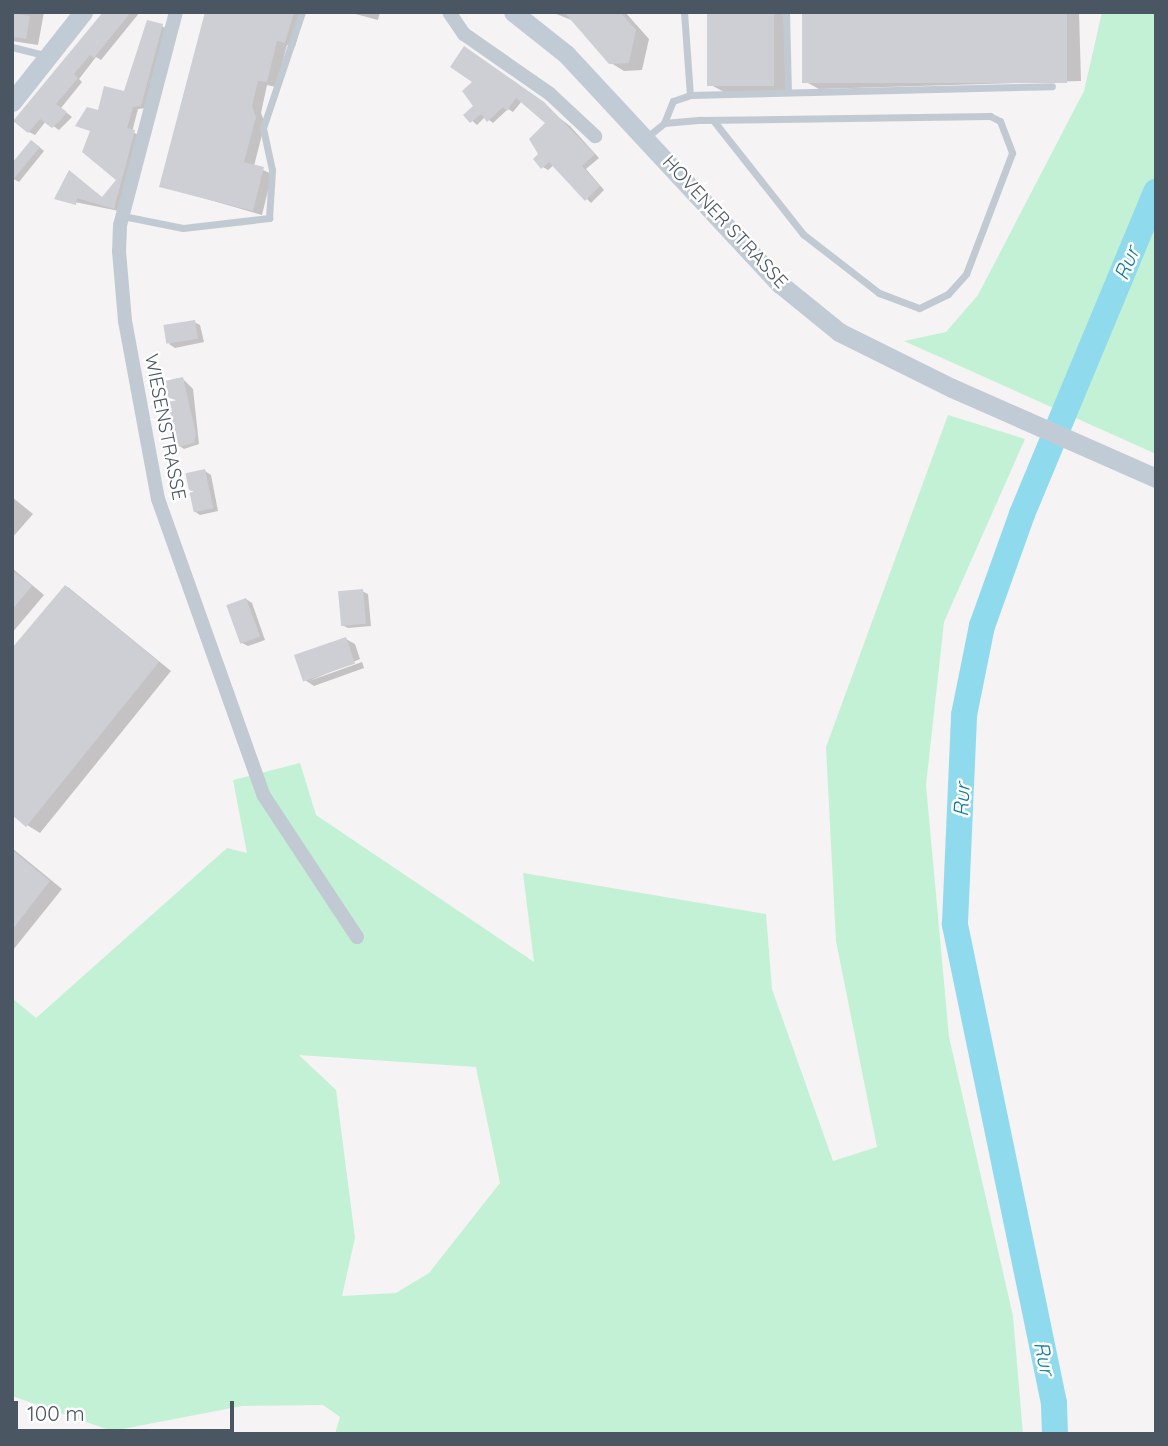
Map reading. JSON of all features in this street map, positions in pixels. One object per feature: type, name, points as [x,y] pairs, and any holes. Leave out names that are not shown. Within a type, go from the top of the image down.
[{"type":"main road","points":[[12,102],[83,12]]},
{"type":"main road","name":"HOVENER STRASSE","points":[[513,12],[566,54],[647,136],[780,284],[839,332],[952,388],[1156,478]]},
{"type":"street","name":"WIESENSTRASSE","points":[[176,12],[123,216],[119,251],[125,321],[158,499],[264,796],[357,937]]},
{"type":"street","points":[[449,12],[464,34],[551,94],[595,136]]},
{"type":"lane","points":[[123,216],[183,228],[269,218],[272,170],[263,128],[302,12]]},
{"type":"lane","points":[[684,12],[690,95]]},
{"type":"lane","points":[[786,12],[788,92]]},
{"type":"lane","points":[[12,47],[48,56]]},
{"type":"lane","points":[[647,136],[664,123],[673,100],[690,95],[1052,86]]},
{"type":"lane","points":[[664,123],[713,120],[990,116],[1000,121],[1012,153],[965,274],[948,294],[919,308],[879,293],[803,234],[713,120]]},
{"type":"green space","points":[[1102,12],[1156,12],[1156,454],[904,341],[946,332],[978,295],[1084,91]]},
{"type":"green space","points":[[948,415],[1025,439],[944,622],[926,785],[949,1037],[1013,1316],[1023,1434],[335,1434],[340,1417],[323,1405],[242,1406],[112,1431],[12,1396],[12,998],[36,1018],[227,848],[247,853],[233,780],[300,763],[316,815],[534,962],[523,873],[766,914],[772,989],[833,1161],[877,1147],[836,941],[826,747]],"holes":[[[299,1055],[476,1067],[500,1183],[429,1273],[396,1293],[342,1296],[355,1238],[336,1090]]]},
{"type":"building","points":[[103,12],[131,12],[94,58],[90,55],[74,74],[78,78],[56,104],[67,112],[60,121],[52,128],[40,119],[28,133],[13,121]]},
{"type":"building","points":[[205,12],[294,12],[285,43],[277,41],[267,82],[258,81],[252,106],[256,117],[244,162],[264,167],[253,211],[159,187]]},
{"type":"building","points":[[564,12],[620,12],[636,30],[629,63],[609,64]]},
{"type":"building","points":[[707,12],[774,12],[774,86],[707,86]]},
{"type":"building","points":[[802,12],[1067,12],[1067,83],[802,83]]},
{"type":"building","points":[[12,13],[30,16],[26,39],[12,37]]},
{"type":"building","points":[[147,20],[163,24],[141,106],[133,107],[127,128],[135,130],[114,209],[77,198],[76,205],[54,199],[69,170],[102,197],[116,180],[82,152],[90,131],[75,126],[87,107],[98,110],[104,86],[124,91]]},
{"type":"building","points":[[464,46],[544,102],[595,154],[582,166],[600,186],[585,201],[549,162],[541,169],[533,159],[538,154],[529,139],[545,123],[516,98],[507,111],[503,107],[487,122],[481,114],[470,123],[463,115],[473,106],[462,91],[472,82],[450,67]]},
{"type":"building","points":[[31,140],[40,147],[12,181],[12,163]]},
{"type":"building","points":[[195,320],[198,339],[166,344],[163,325]]},
{"type":"building","points":[[183,377],[196,434],[194,443],[177,447],[164,381]]},
{"type":"building","points":[[205,469],[213,508],[194,512],[185,473]]},
{"type":"building","points":[[12,570],[32,586],[12,610]]},
{"type":"building","points":[[65,585],[159,662],[26,827],[12,815],[12,648]]},
{"type":"building","points":[[363,589],[366,624],[341,626],[338,591]]},
{"type":"building","points":[[246,598],[260,637],[240,644],[226,605]]},
{"type":"building","points":[[346,637],[355,663],[303,681],[294,655]]},
{"type":"building","points":[[12,850],[50,881],[12,930]]},
{"type":"waterway","name":"Rur","points":[[1055,1434],[1054,1403],[955,923],[964,715],[982,626],[1022,514],[1156,192]]}]
